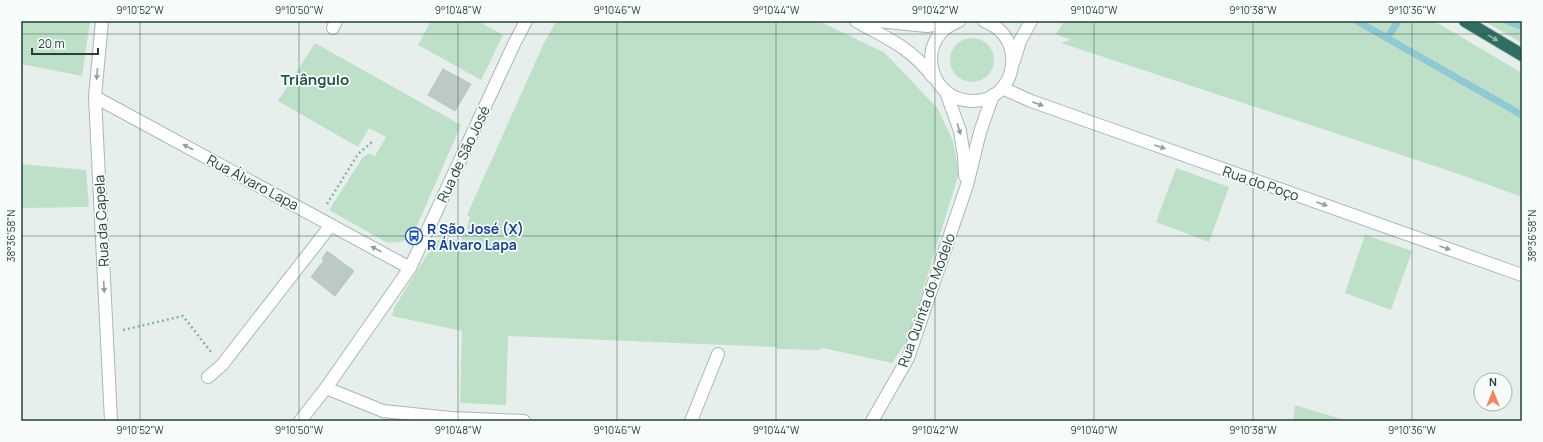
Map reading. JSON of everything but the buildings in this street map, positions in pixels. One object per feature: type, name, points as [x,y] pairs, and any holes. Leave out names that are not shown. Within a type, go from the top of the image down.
[{"type":"highway","points":[[1465,21],[1522,55]]},
{"type":"street","name":"Rua da Capela","points":[[102,21],[95,97],[110,421]]},
{"type":"street","name":"Rua de São José","points":[[300,421],[326,388],[410,268],[526,21]]},
{"type":"street","points":[[856,21],[887,37],[915,57],[946,92],[954,97],[969,101],[984,99],[998,91]]},
{"type":"street","points":[[877,21],[927,26],[959,21]]},
{"type":"street","points":[[938,83],[932,71],[931,59],[933,47],[938,36],[947,27],[959,21]]},
{"type":"street","points":[[984,21],[1002,32],[1010,43],[1013,56],[1012,70]]},
{"type":"street","name":"Rua Quinta do Modelo","points":[[872,421],[908,358],[963,197],[980,132],[998,91],[1008,79],[1020,41],[1031,21]]},
{"type":"street","name":"Rua do Poço","points":[[998,91],[1031,101],[1522,275]]},
{"type":"street","name":"Rua Quinta do Modelo","points":[[946,92],[960,131],[965,170],[963,197]]},
{"type":"street","name":"Rua Álvaro Lapa","points":[[95,97],[410,268]]},
{"type":"street","points":[[208,377],[222,365],[331,225]]},
{"type":"street","points":[[691,421],[718,354]]},
{"type":"street","points":[[326,388],[383,411],[450,420],[524,421]]},
{"type":"path","points":[[319,218],[358,154],[372,142]]},
{"type":"path","points":[[116,331],[183,316],[222,365]]},
{"type":"green space","points":[[21,21],[90,21],[82,76],[21,64]]},
{"type":"green space","points":[[431,21],[478,21],[503,35],[481,80],[418,45]]},
{"type":"green space","points":[[556,21],[819,21],[885,53],[938,109],[953,141],[959,173],[908,339],[892,363],[823,348],[819,350],[777,349],[777,347],[508,336],[506,405],[460,403],[462,331],[392,316],[394,308],[435,242],[445,238],[461,241],[462,235],[466,232],[470,217],[467,215],[543,45]]},
{"type":"green space","points":[[1064,21],[1434,21],[1522,73],[1522,197],[1450,171],[1061,43],[1071,40],[1056,34]]},
{"type":"green space","points":[[1484,21],[1522,21],[1522,43]]},
{"type":"green space","points":[[972,38],[984,42],[990,48],[994,60],[990,72],[984,78],[972,82],[960,78],[954,72],[950,60],[954,48],[960,42]]},
{"type":"green space","points":[[315,43],[461,125],[416,228],[404,241],[386,242],[329,210],[363,157],[369,153],[375,156],[386,137],[369,128],[358,147],[278,101]]},
{"type":"green space","points":[[21,164],[86,170],[89,207],[21,208]]},
{"type":"green space","points":[[1176,168],[1229,187],[1209,242],[1156,222]]},
{"type":"green space","points":[[1365,235],[1412,251],[1391,310],[1345,293]]},
{"type":"green space","points":[[1295,405],[1348,421],[1293,421]]},
{"type":"waterway","points":[[1357,21],[1522,115]]},
{"type":"waterway","points":[[1387,38],[1398,21]]},
{"type":"waterway","points":[[1508,21],[1522,27]]},
{"type":"place","name":"R São José (X) R Álvaro Lapa","points":[[414,236]]},
{"type":"district","name":"Triângulo","points":[[315,79]]}]
